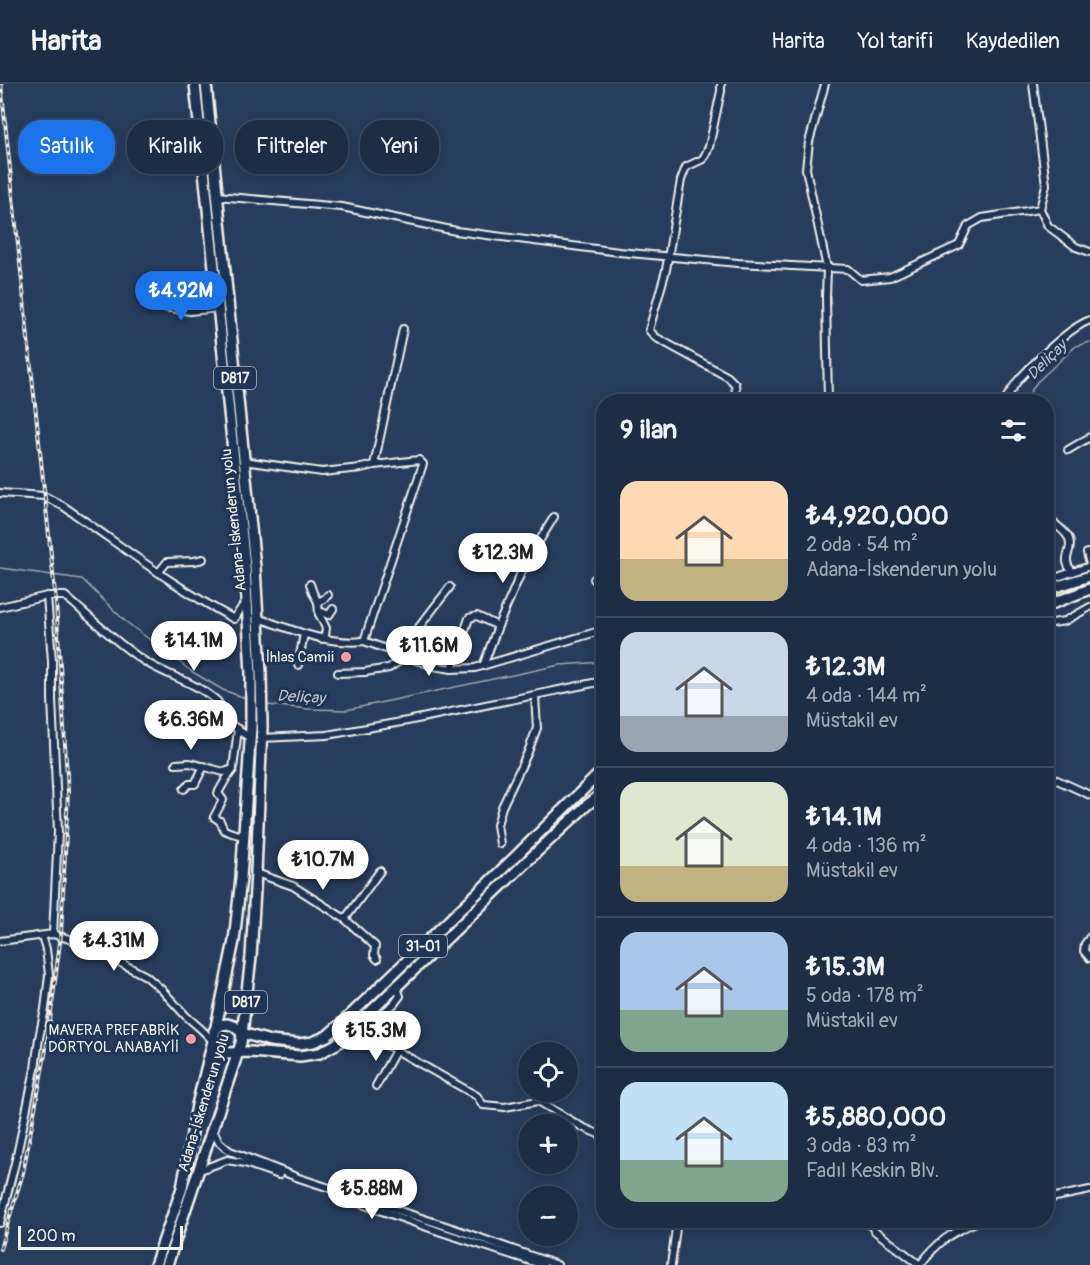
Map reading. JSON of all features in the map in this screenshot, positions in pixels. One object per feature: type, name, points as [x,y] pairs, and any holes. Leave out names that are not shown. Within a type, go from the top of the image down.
[{"type":"highway","name":"D817","points":[[195,84],[245,566],[246,602],[256,673]]},
{"type":"highway","name":"Adana-İskenderun yolu","points":[[155,1265],[182,1188],[197,1105],[234,941],[241,879],[256,673],[258,618],[255,567],[206,84]]},
{"type":"highway","points":[[1054,588],[1090,576]]},
{"type":"highway","points":[[1054,603],[1090,589]]},
{"type":"highway","name":"Adana-İskenderun yolu","points":[[167,1265],[241,1043],[251,957],[262,727],[256,673]]},
{"type":"highway","name":"31-01","points":[[214,1031],[221,1025],[227,1024],[234,1026],[242,1033],[270,1041],[299,1044],[313,1042],[327,1036],[596,777]]},
{"type":"highway","name":"31-01","points":[[213,1041],[219,1050],[228,1053],[300,1056],[320,1053],[338,1043],[524,864],[596,798]]},
{"type":"street","points":[[721,84],[709,147],[704,159],[686,167],[681,180],[668,257],[649,330],[655,337],[728,377],[735,384],[736,394]]},
{"type":"street","points":[[825,84],[809,142],[806,169],[827,268],[828,394]]},
{"type":"street","points":[[1033,84],[1046,185],[1040,209],[1048,226],[1076,247],[1090,252]]},
{"type":"street","points":[[217,196],[342,207],[456,231],[619,252],[738,263],[848,269],[861,280],[890,277],[959,245],[968,226],[982,218],[1040,209]]},
{"type":"street","points":[[145,304],[190,311],[218,308]]},
{"type":"street","points":[[1009,394],[1019,380],[1052,348],[1071,331],[1090,320]]},
{"type":"street","points":[[375,465],[403,329]]},
{"type":"street","points":[[1068,450],[1090,437]]},
{"type":"street","points":[[244,461],[322,472],[419,460],[423,464],[364,641]]},
{"type":"street","points":[[0,493],[50,498],[212,607],[234,619],[246,602]]},
{"type":"street","points":[[483,666],[524,566],[554,517]]},
{"type":"street","points":[[1055,524],[1070,540],[1066,560],[1073,572]]},
{"type":"street","points":[[1054,578],[1090,565],[1087,553]]},
{"type":"street","points":[[159,572],[167,562],[202,559]]},
{"type":"street","points":[[310,584],[326,628],[325,635],[321,639]]},
{"type":"street","points":[[338,673],[389,668],[398,662],[399,653],[450,587]]},
{"type":"street","points":[[318,602],[328,595]]},
{"type":"street","points":[[47,596],[52,651],[58,832],[53,934]]},
{"type":"street","points":[[0,607],[47,596],[65,596],[143,660],[193,685],[218,702],[225,717],[250,738]]},
{"type":"street","points":[[1054,623],[1065,621],[1090,607]]},
{"type":"street","points":[[319,614],[322,612],[329,615],[333,609]]},
{"type":"street","points":[[452,669],[469,618],[477,616],[498,626]]},
{"type":"street","points":[[258,618],[321,639],[364,641],[433,666],[452,669],[483,666],[596,632]]},
{"type":"street","points":[[298,665],[304,634]]},
{"type":"street","points":[[261,738],[327,735],[596,683]]},
{"type":"street","points":[[500,844],[497,825],[502,807],[537,728],[535,696]]},
{"type":"street","points":[[238,729],[233,769],[218,793],[222,800],[214,817],[220,821],[224,830],[243,836]]},
{"type":"street","points":[[176,764],[190,763],[224,772],[233,769]]},
{"type":"street","points":[[184,789],[189,784],[195,784],[204,766]]},
{"type":"street","points":[[1054,779],[1090,795]]},
{"type":"street","points":[[345,919],[380,871]]},
{"type":"street","points":[[256,873],[293,886],[345,919],[375,946],[374,955],[377,959]]},
{"type":"street","points":[[0,941],[53,934],[82,943],[146,976],[213,1041]]},
{"type":"street","points":[[0,1223],[19,1145],[45,1009],[49,975],[42,936]]},
{"type":"street","points":[[1090,936],[1084,951],[1090,958]]},
{"type":"street","points":[[397,987],[400,996],[376,1019],[376,1033],[387,1045],[477,1096],[483,1105],[505,1107],[538,1101],[582,1128],[596,1133]]},
{"type":"street","points":[[376,1086],[396,1050]]},
{"type":"street","points":[[213,1130],[219,1142],[230,1151],[299,1178],[557,1265]]},
{"type":"street","points":[[200,1170],[227,1160],[245,1162],[441,1232],[543,1265]]},
{"type":"street","points":[[1054,1197],[1090,1191]]},
{"type":"street","points":[[671,1265],[676,1228]]},
{"type":"street","points":[[872,1228],[920,1265],[940,1242],[962,1228]]},
{"type":"waterway","name":"Deliçay","points":[[1029,394],[1037,382],[1076,346],[1090,342]]},
{"type":"waterway","name":"Deliçay","points":[[0,568],[82,579],[125,621],[191,671],[223,690],[248,699]]},
{"type":"waterway","name":"Deliçay","points":[[267,705],[346,710],[560,665],[596,662]]},
{"type":"railway","points":[[0,1249],[23,1173],[47,1044],[61,934],[68,792],[56,602],[1,84]]},
{"type":"place","name":"İhlas Camii","points":[[346,657]]},
{"type":"place","name":"MAVERA PREFABRİK DÖRTYOL ANABAYİİ","points":[[191,1039]]}]
